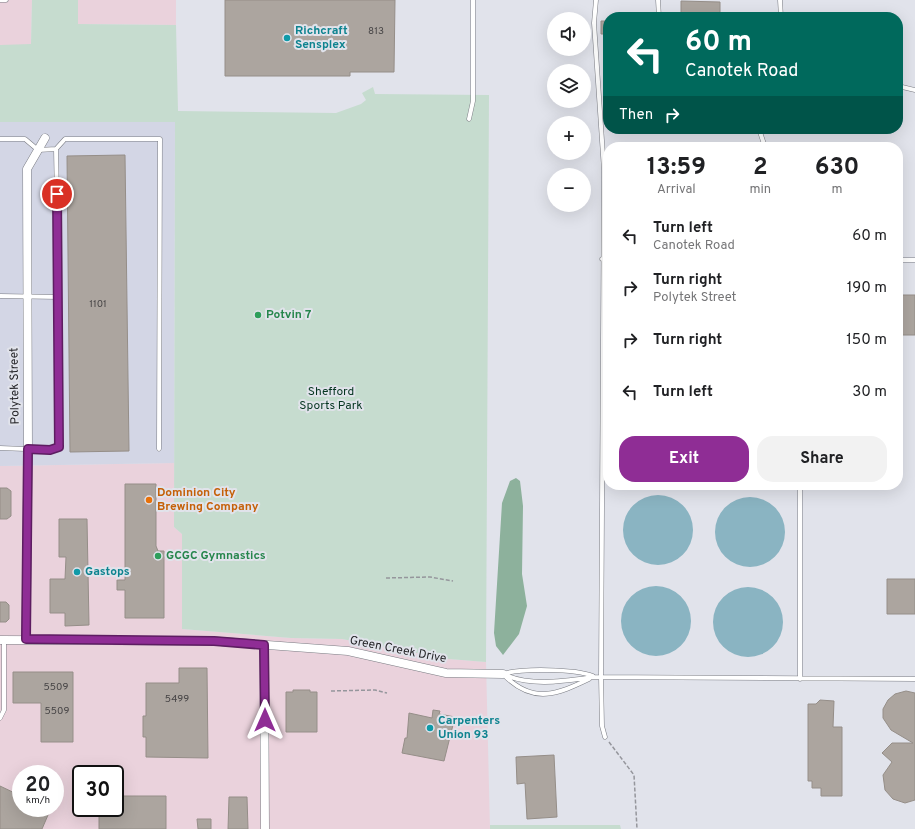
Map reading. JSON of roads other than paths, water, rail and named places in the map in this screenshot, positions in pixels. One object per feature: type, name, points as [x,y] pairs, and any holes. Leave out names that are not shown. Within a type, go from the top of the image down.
[{"type":"street","name":"Polytek Street","points":[[26,639],[28,449],[26,168],[45,138]]},
{"type":"street","name":"Green Creek Drive","points":[[2,640],[214,641],[361,653],[446,672],[503,674]]},
{"type":"street","points":[[264,645],[265,829]]},
{"type":"lane","points":[[0,0],[6,0]]},
{"type":"lane","points":[[468,119],[473,100],[473,0]]},
{"type":"lane","points":[[596,0],[594,24],[603,155]]},
{"type":"lane","points":[[658,0],[659,12]]},
{"type":"lane","points":[[780,0],[781,12]]},
{"type":"lane","points":[[903,87],[915,90]]},
{"type":"lane","points":[[0,139],[25,139],[38,150],[56,149]]},
{"type":"lane","points":[[0,448],[50,450],[59,447],[59,297],[56,149],[65,139],[160,139],[159,449]]},
{"type":"lane","points":[[603,214],[601,677],[602,726],[605,737]]},
{"type":"lane","points":[[903,260],[915,260]]},
{"type":"lane","points":[[0,296],[59,297]]},
{"type":"lane","points":[[800,490],[800,679]]},
{"type":"lane","points":[[0,718],[4,710],[2,640]]},
{"type":"lane","points":[[503,674],[516,670],[583,673],[594,677]]},
{"type":"lane","points":[[503,674],[517,687],[541,695],[568,690],[594,677]]},
{"type":"lane","points":[[503,674],[517,680],[561,682],[594,677],[915,679]]},
{"type":"water","points":[[651,495],[665,495],[678,501],[687,510],[691,516],[693,530],[691,544],[683,555],[672,563],[665,565],[651,565],[644,563],[633,555],[625,544],[623,537],[623,523],[625,516],[633,505],[644,497]]},
{"type":"water","points":[[743,497],[757,497],[770,503],[779,512],[783,518],[785,532],[783,546],[775,557],[764,565],[757,567],[743,567],[736,565],[725,557],[717,546],[715,539],[715,525],[717,518],[725,507],[736,499]]},
{"type":"water","points":[[649,586],[663,586],[676,592],[685,601],[689,607],[691,621],[689,635],[681,646],[670,654],[663,656],[649,656],[642,654],[631,646],[623,635],[621,628],[621,614],[623,607],[631,596],[642,588]]},
{"type":"water","points":[[741,587],[755,587],[768,593],[777,602],[781,608],[783,622],[781,636],[773,647],[762,655],[755,657],[741,657],[734,655],[723,647],[715,636],[713,629],[713,615],[715,608],[723,597],[734,589]]},
{"type":"place","name":"Richcraft Sensplex","points":[[287,38]]},
{"type":"place","name":"Potvin 7","points":[[258,315]]},
{"type":"place","name":"Dominion City Brewing Company","points":[[149,500]]},
{"type":"place","name":"GCGC Gymnastics","points":[[158,556]]},
{"type":"place","name":"Gastops","points":[[77,572]]},
{"type":"place","name":"Carpenters Union 93","points":[[430,728]]},
{"type":"park label","name":"Shefford Sports Park","points":[[331,399]]}]
